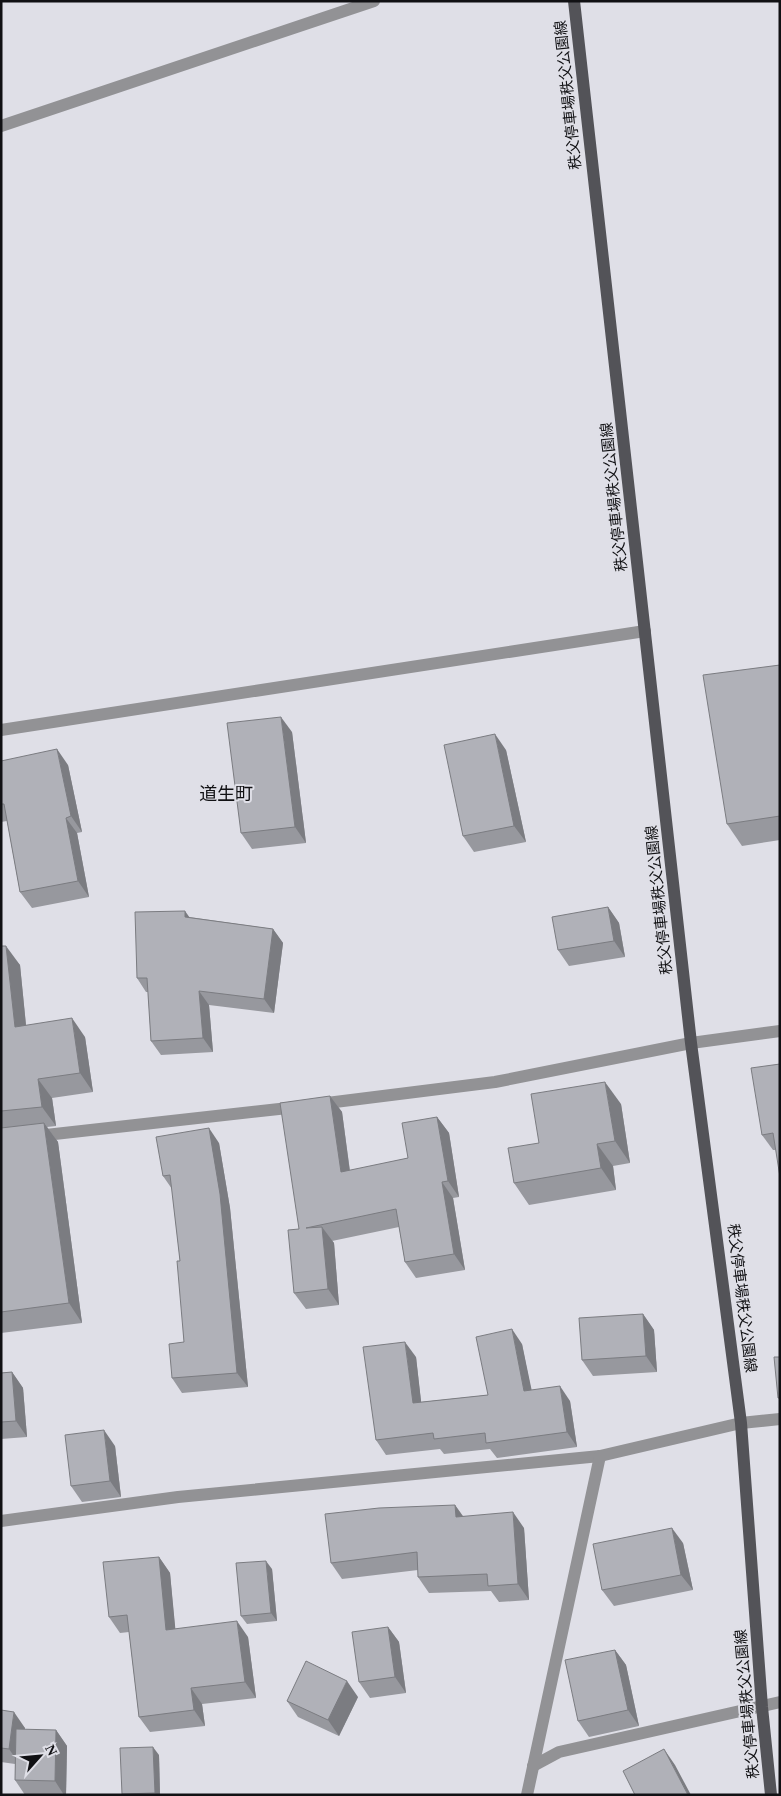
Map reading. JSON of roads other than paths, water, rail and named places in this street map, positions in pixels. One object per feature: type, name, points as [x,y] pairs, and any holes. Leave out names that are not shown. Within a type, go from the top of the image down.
[{"type":"main road","name":"秩父停車場秩父公園線","points":[[574,1],[691,1043],[741,1423],[762,1706],[772,1795]]},
{"type":"street","points":[[1,126],[374,1]]},
{"type":"street","points":[[1,730],[645,630]]},
{"type":"street","points":[[1,1140],[158,1124],[495,1082],[691,1043],[780,1031]]},
{"type":"street","points":[[1,1521],[178,1497],[600,1456],[741,1423],[780,1419]]},
{"type":"street","points":[[527,1795],[600,1456]]},
{"type":"street","points":[[533,1766],[559,1752],[780,1702]]},
{"type":"district","name":"道生町","points":[[226,794]]}]
